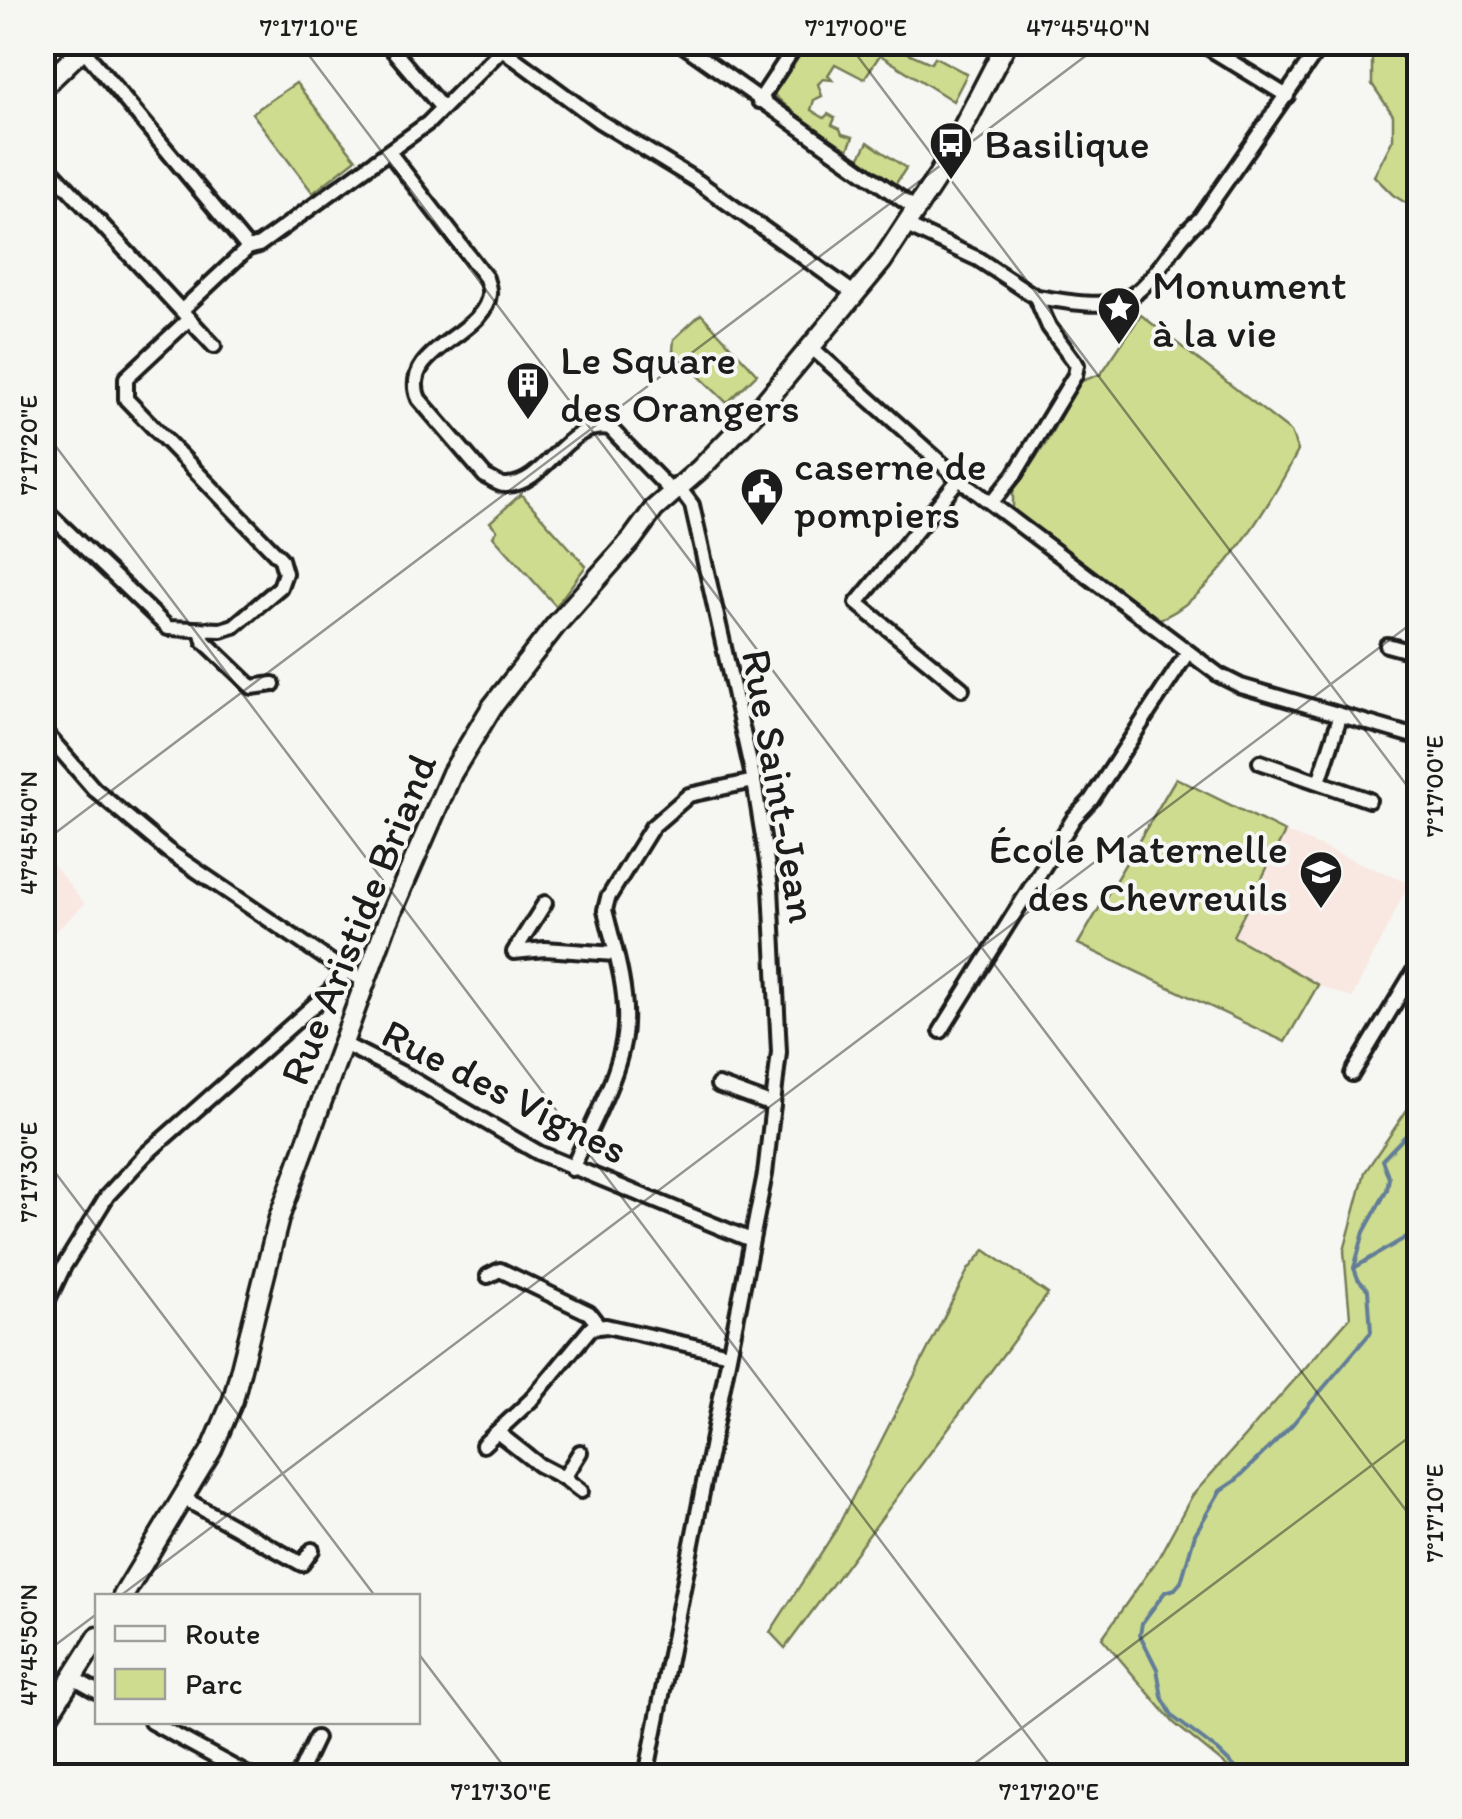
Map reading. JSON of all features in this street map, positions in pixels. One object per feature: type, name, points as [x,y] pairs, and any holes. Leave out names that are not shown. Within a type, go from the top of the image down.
[{"type":"main road","name":"Rue Aristide Briand","points":[[124,1594],[212,1449],[233,1400],[279,1218],[364,980],[452,773],[492,707],[554,626],[674,488],[732,437],[856,294],[912,218],[1007,42]]},
{"type":"main road","points":[[42,88],[83,44]]},
{"type":"main road","points":[[42,1726],[95,1643]]},
{"type":"street","points":[[386,42],[442,108]]},
{"type":"street","points":[[679,42],[912,218],[1036,297],[1096,304],[1126,298],[1138,291],[1185,230],[1200,219],[1323,42]]},
{"type":"street","points":[[760,101],[798,42]]},
{"type":"street","points":[[1199,42],[1287,96]]},
{"type":"street","points":[[83,44],[248,248]]},
{"type":"street","points":[[42,508],[168,628],[221,630],[234,626],[280,587],[284,574],[282,558],[126,399],[126,378],[248,248],[260,246],[428,123],[506,46],[599,121],[698,181],[856,294]]},
{"type":"street","name":"Rue Saint-Jean","points":[[389,152],[486,278],[490,295],[480,313],[421,366],[415,389],[419,399],[485,476],[499,484],[508,486],[526,479],[582,432],[596,426],[610,428],[692,505],[754,781],[770,888],[779,1052],[765,1174],[646,1776]]},
{"type":"street","points":[[42,160],[214,346]]},
{"type":"street","points":[[992,502],[1015,474],[1076,375],[1077,365],[1048,328],[1036,297]]},
{"type":"street","points":[[811,348],[960,480],[1188,652],[1241,686],[1420,738]]},
{"type":"street","points":[[960,480],[857,603],[962,689]]},
{"type":"street","points":[[201,630],[204,641],[252,687],[273,684]]},
{"type":"street","points":[[1386,645],[1420,654]]},
{"type":"street","points":[[941,1031],[1074,818],[1091,800],[1188,652]]},
{"type":"street","points":[[1319,782],[1340,717]]},
{"type":"street","points":[[42,729],[94,788],[168,852],[346,972],[364,980]]},
{"type":"street","points":[[1260,762],[1369,800]]},
{"type":"street","points":[[572,1169],[620,1056],[626,1028],[625,1000],[606,910],[608,898],[652,827],[689,795],[754,781]]},
{"type":"street","points":[[545,903],[514,952],[546,949],[616,954]]},
{"type":"street","points":[[532,924],[546,949]]},
{"type":"street","points":[[1352,1074],[1420,962]]},
{"type":"street","points":[[44,1308],[64,1266],[107,1196],[146,1154],[330,991],[346,972]]},
{"type":"street","name":"Rue des Vignes","points":[[342,1043],[539,1154],[752,1240]]},
{"type":"street","points":[[718,1085],[773,1105]]},
{"type":"street","points":[[488,1276],[500,1270],[589,1313],[598,1326]]},
{"type":"street","points":[[483,1444],[531,1400],[585,1332],[598,1326],[729,1354]]},
{"type":"street","points":[[496,1432],[581,1491]]},
{"type":"street","points":[[564,1478],[580,1452]]},
{"type":"street","points":[[183,1498],[302,1564],[312,1550]]},
{"type":"street","points":[[73,1678],[95,1690]]},
{"type":"street","points":[[155,1724],[250,1776]]},
{"type":"street","points":[[298,1776],[316,1738]]},
{"type":"shaded area","name":"École Maternelle des Chevreuils","points":[[1285,832],[1409,883],[1352,998],[1318,985],[1233,937]]},
{"type":"shaded area","points":[[43,853],[85,904],[43,943]]},
{"type":"green space","points":[[805,43],[861,43],[869,47],[872,43],[913,43],[908,53],[931,63],[935,57],[967,74],[953,101],[880,55],[864,79],[835,64],[828,75],[832,80],[823,79],[818,84],[822,96],[814,100],[811,110],[824,118],[828,114],[835,118],[832,125],[853,137],[847,152],[819,135],[775,96],[774,90]]},
{"type":"green space","points":[[1357,43],[1419,43],[1419,211],[1393,195],[1374,176],[1393,139],[1393,115],[1372,84],[1372,56]]},
{"type":"green space","points":[[296,83],[356,159],[313,193],[252,113]]},
{"type":"green space","points":[[868,142],[906,168],[895,185],[855,157],[860,157]]},
{"type":"green space","points":[[701,314],[757,374],[727,403],[673,351],[674,339]]},
{"type":"green space","points":[[1141,315],[1291,432],[1298,451],[1273,496],[1219,572],[1178,610],[1157,620],[1013,512],[1013,491],[1046,443],[1079,382],[1101,374]]},
{"type":"green space","points":[[521,494],[586,566],[556,606],[493,536],[497,530],[490,522]]},
{"type":"green space","points":[[1176,778],[1285,832],[1233,936],[1318,985],[1285,1042],[1078,944]]},
{"type":"green space","points":[[1419,1092],[1419,1776],[1239,1776],[1174,1723],[1102,1638],[1157,1560],[1192,1496],[1350,1317],[1344,1251],[1365,1172]]},
{"type":"green space","points":[[985,1250],[1048,1294],[785,1648],[770,1632],[836,1530],[968,1270]]},
{"type":"waterway","points":[[1354,1268],[1364,1232],[1387,1190],[1389,1178],[1382,1160],[1420,1116]]},
{"type":"waterway","points":[[1354,1268],[1420,1229]]},
{"type":"waterway","points":[[1244,1776],[1173,1717],[1162,1697],[1157,1669],[1140,1635],[1142,1623],[1165,1592],[1181,1582],[1195,1534],[1220,1491],[1291,1426],[1371,1332],[1368,1290],[1354,1268]]},
{"type":"place","name":"Basilique","points":[[951,181]]},
{"type":"place","name":"Monument à la vie","points":[[1119,346]]},
{"type":"place","name":"Le Square des Orangers","points":[[528,421]]},
{"type":"place","name":"caserne de pompiers","points":[[762,527]]},
{"type":"place","name":"École Maternelle des Chevreuils","points":[[1321,910]]}]
